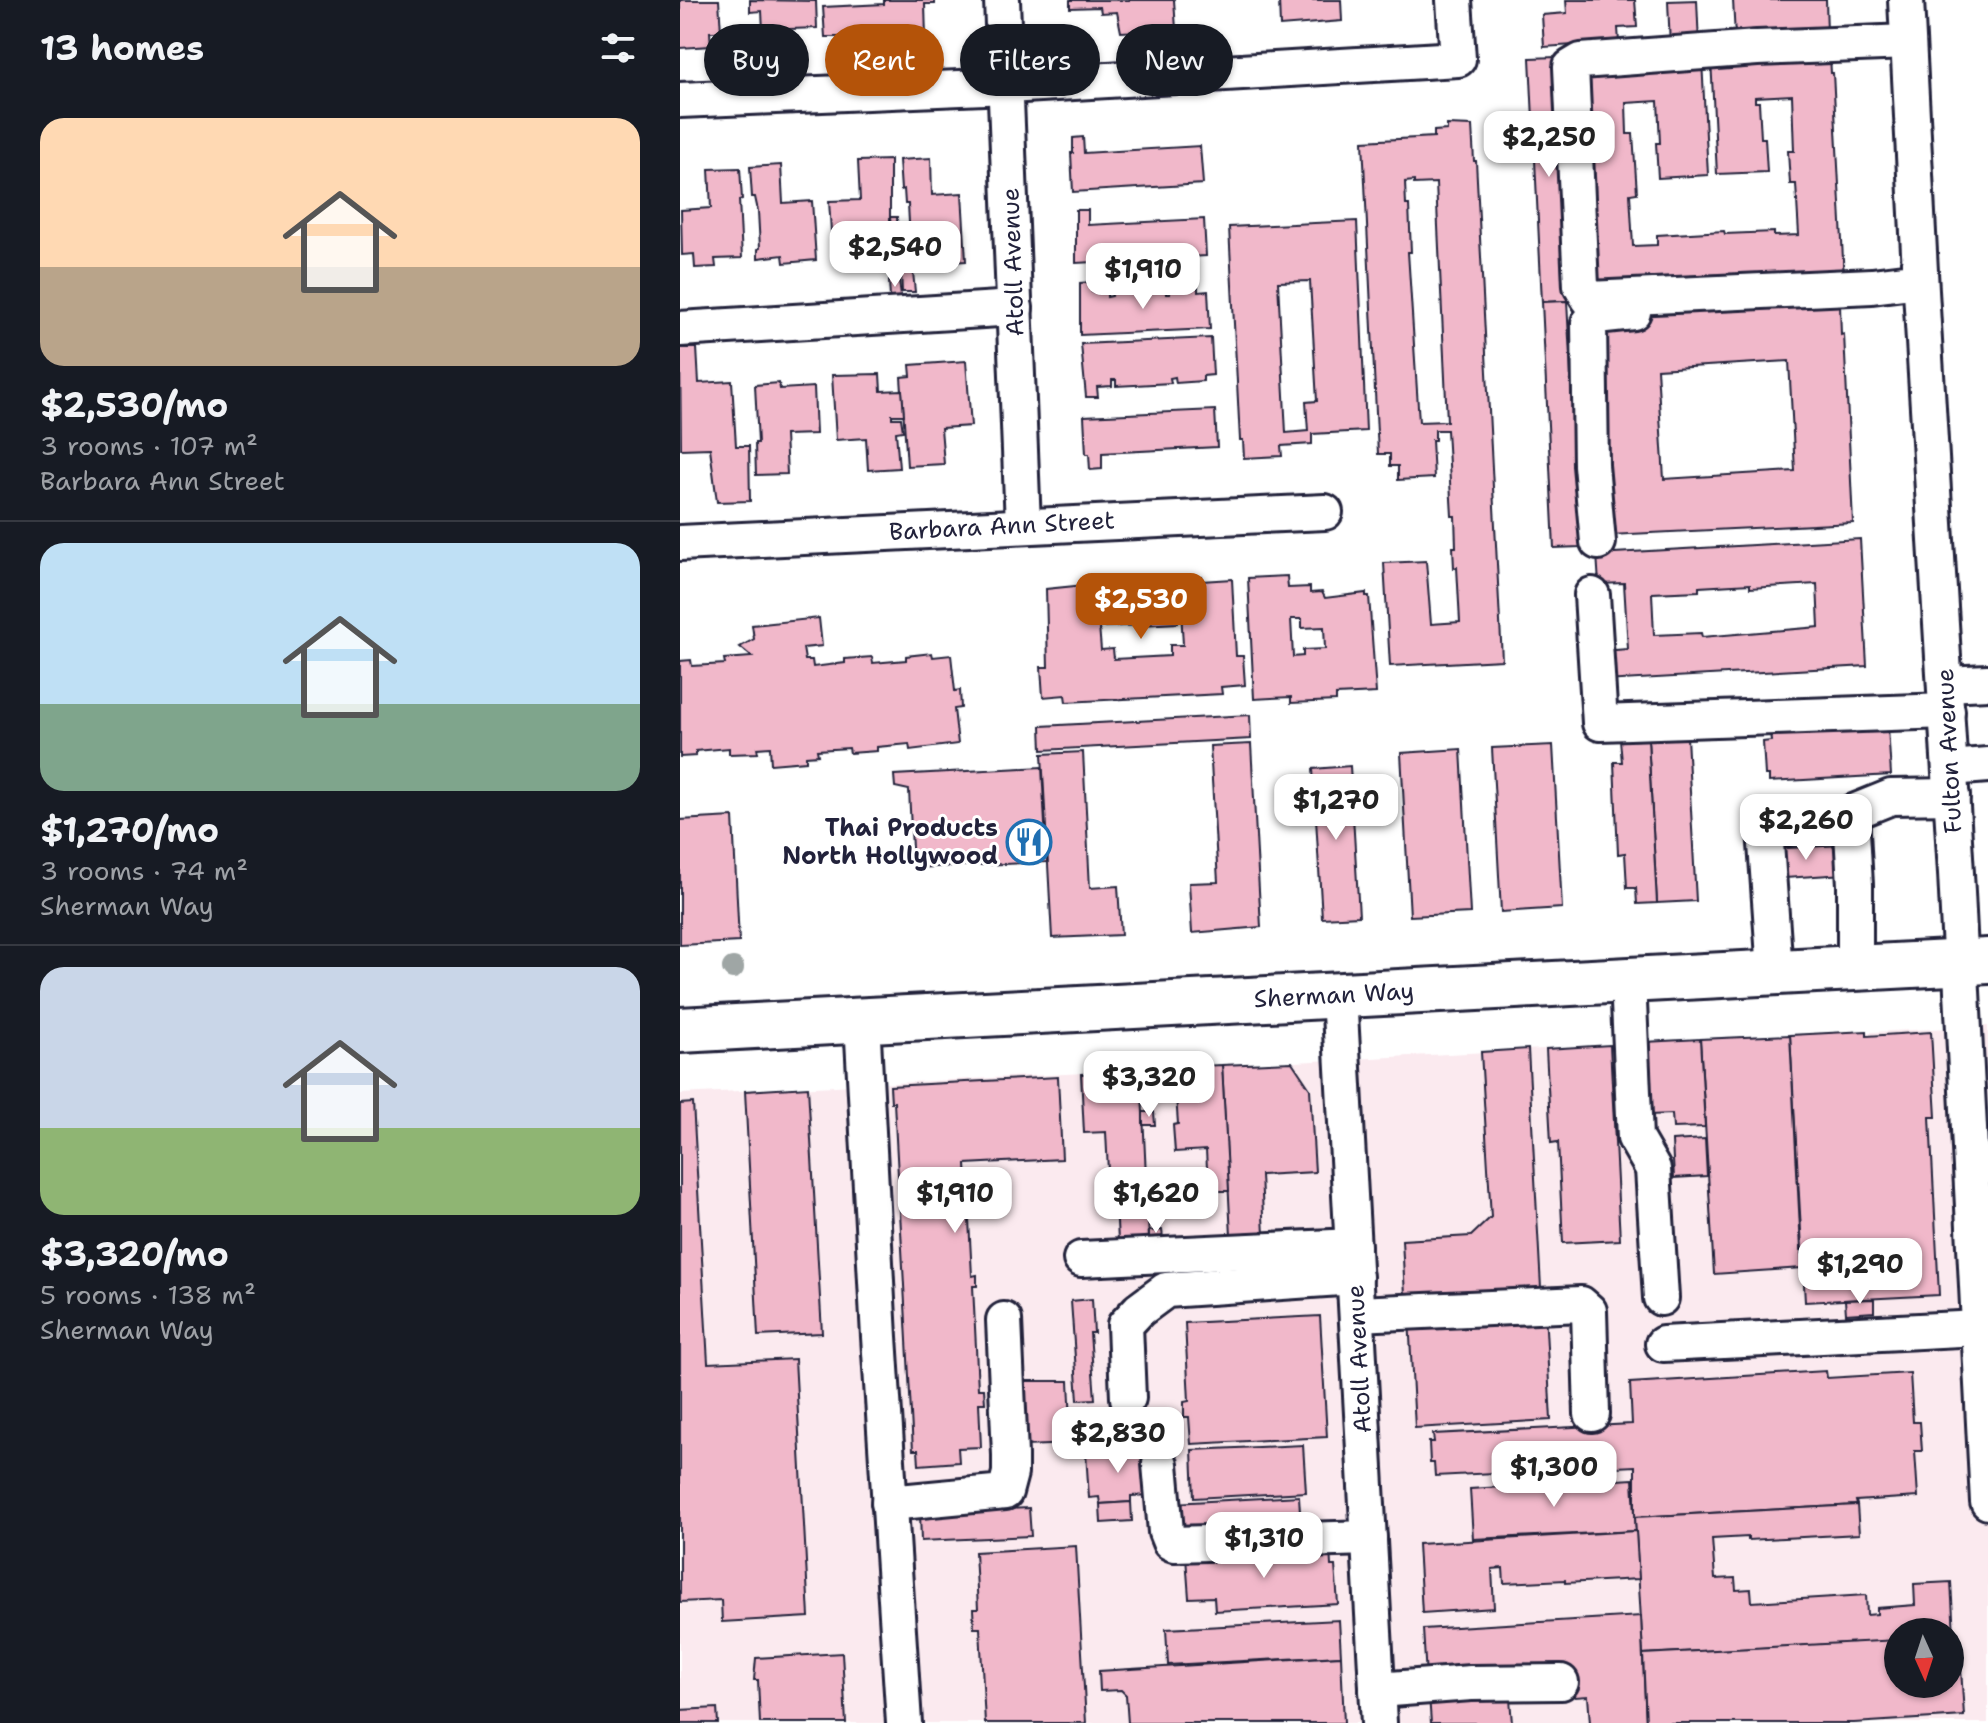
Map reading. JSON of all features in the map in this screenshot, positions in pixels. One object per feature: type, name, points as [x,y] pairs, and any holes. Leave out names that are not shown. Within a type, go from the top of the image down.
[{"type":"main road","name":"Sherman Way","points":[[680,1030],[1974,962]]},
{"type":"street","name":"Atoll Avenue","points":[[1002,0],[1003,24]]},
{"type":"street","points":[[1100,80],[1458,59],[1454,0]]},
{"type":"street","name":"Fulton Avenue","points":[[1906,0],[1951,782],[1974,962],[1979,1328],[1987,1482]]},
{"type":"street","points":[[1908,42],[1714,51],[1581,61],[1571,67],[1580,271],[1581,286],[1589,299],[1921,286]]},
{"type":"street","points":[[680,100],[960,88]]},
{"type":"street","name":"Atoll Avenue","points":[[1007,96],[1023,525]]},
{"type":"street","points":[[1598,542],[1591,465],[1588,331],[1589,323],[1596,316],[1843,300],[1921,286]]},
{"type":"street","points":[[680,329],[1015,308]]},
{"type":"street","name":"Barbara Ann Street","points":[[680,543],[1325,512]]},
{"type":"street","points":[[1592,595],[1600,723],[1946,697],[1988,682]]},
{"type":"street","points":[[1775,972],[1765,829],[1824,824],[1891,797],[1951,782],[1988,765]]},
{"type":"street","points":[[1851,814],[1855,968]]},
{"type":"street","points":[[1628,980],[1635,1138],[1653,1169],[1661,1298]]},
{"type":"street","name":"Atoll Avenue","points":[[1339,995],[1378,1707]]},
{"type":"street","points":[[862,1020],[904,1723]]},
{"type":"street","points":[[1081,1259],[1354,1262]]},
{"type":"street","points":[[1128,1398],[1125,1325],[1166,1290],[1354,1262]]},
{"type":"street","points":[[1357,1314],[1581,1304],[1589,1311],[1592,1414]]},
{"type":"street","points":[[889,1503],[1005,1492],[1010,1473],[1010,1455],[1004,1320]]},
{"type":"street","points":[[1663,1344],[1979,1328]]},
{"type":"street","points":[[1160,1464],[1166,1532],[1174,1544],[1369,1538]]},
{"type":"street","points":[[1378,1707],[1471,1683],[1561,1682]]},
{"type":"shaded area","points":[[1988,1026],[1988,1723],[680,1723],[680,1094]]},
{"type":"building","points":[[680,0],[719,0],[720,24],[704,24],[704,46],[680,48]]},
{"type":"building","points":[[750,0],[816,1],[817,28],[809,28],[809,24],[763,24],[762,11],[750,12]]},
{"type":"building","points":[[884,0],[935,0],[935,4],[925,4],[926,24],[825,24],[825,37],[823,7],[884,4]]},
{"type":"building","points":[[1070,0],[1174,0],[1176,24],[1119,24],[1117,12],[1101,13],[1100,7],[1070,8]]},
{"type":"building","points":[[1279,0],[1341,0],[1342,21],[1280,26]]},
{"type":"building","points":[[1566,0],[1635,0],[1637,27],[1618,28],[1619,42],[1544,47],[1542,15],[1567,13]]},
{"type":"building","points":[[1697,0],[1699,45],[1670,46],[1668,1]]},
{"type":"building","points":[[1733,0],[1826,0],[1827,33],[1735,37]]},
{"type":"building","points":[[1830,56],[1844,278],[1591,291],[1580,66],[1702,60],[1708,175],[1658,178],[1658,101],[1626,103],[1627,134],[1633,134],[1637,193],[1630,194],[1633,246],[1657,245],[1657,235],[1724,231],[1725,234],[1774,232],[1774,236],[1799,235],[1796,184],[1790,184],[1788,151],[1794,151],[1792,95],[1755,97],[1755,102],[1759,102],[1761,138],[1765,138],[1767,172],[1717,174],[1711,59]]},
{"type":"building","points":[[1556,57],[1567,301],[1542,302],[1530,58]]},
{"type":"building","points":[[1447,125],[1472,126],[1476,161],[1502,660],[1390,666],[1384,563],[1426,561],[1431,624],[1460,622],[1453,547],[1456,547],[1455,516],[1452,516],[1447,430],[1435,430],[1435,440],[1432,440],[1434,478],[1398,480],[1398,466],[1390,466],[1390,454],[1378,454],[1363,141],[1434,137],[1434,131],[1447,130]],"holes":[[[1414,181],[1414,184],[1436,183],[1447,421],[1419,422],[1408,252],[1411,252],[1409,205],[1406,205],[1405,182]]]},
{"type":"building","points":[[1083,137],[1084,153],[1200,146],[1203,184],[1073,192],[1073,138]]},
{"type":"building","points":[[931,158],[932,195],[962,193],[966,261],[933,263],[932,249],[907,250],[907,241],[910,241],[908,204],[905,204],[904,189],[901,190],[899,160]]},
{"type":"building","points":[[890,160],[890,263],[833,262],[829,201],[860,200],[858,161]]},
{"type":"building","points":[[781,165],[783,203],[812,201],[816,260],[784,263],[783,255],[758,258],[758,211],[755,197],[752,197],[750,167]]},
{"type":"building","points":[[740,168],[742,258],[715,259],[716,267],[695,268],[694,254],[682,255],[681,210],[711,208],[709,169]]},
{"type":"building","points":[[1076,210],[1088,210],[1088,225],[1204,219],[1206,256],[1076,263]]},
{"type":"building","points":[[890,217],[897,217],[898,243],[892,243]]},
{"type":"building","points":[[1357,221],[1366,431],[1312,434],[1312,444],[1281,446],[1282,456],[1244,458],[1243,440],[1240,440],[1229,227]],"holes":[[[1310,281],[1317,401],[1306,402],[1308,431],[1286,433],[1278,282]]]},
{"type":"building","points":[[901,272],[913,272],[915,292],[902,292]]},
{"type":"building","points":[[899,280],[901,297],[890,298],[889,281]]},
{"type":"building","points":[[1091,282],[1092,292],[1107,291],[1107,297],[1112,296],[1111,291],[1166,288],[1166,294],[1170,294],[1170,288],[1198,287],[1198,292],[1208,291],[1210,329],[1080,335],[1080,283]]},
{"type":"building","points":[[1567,301],[1580,547],[1554,548],[1542,302]]},
{"type":"building","points":[[1840,305],[1853,523],[1610,535],[1599,317]],"holes":[[[1789,361],[1795,471],[1664,479],[1657,369]]]},
{"type":"building","points":[[1211,338],[1213,375],[1203,376],[1203,381],[1176,383],[1175,377],[1170,378],[1171,383],[1116,386],[1116,380],[1112,380],[1112,386],[1097,387],[1098,397],[1086,397],[1081,344]]},
{"type":"building","points":[[680,348],[697,348],[699,383],[732,381],[736,446],[749,446],[750,501],[717,502],[710,448],[681,449]]},
{"type":"building","points":[[966,361],[971,426],[941,428],[944,464],[907,466],[901,377],[911,376],[910,365]]},
{"type":"building","points":[[880,374],[881,391],[902,390],[904,415],[892,415],[892,418],[901,418],[903,431],[896,432],[899,468],[868,470],[866,438],[836,440],[832,375]]},
{"type":"building","points":[[779,383],[780,389],[814,387],[816,434],[785,435],[787,474],[756,475],[755,385]]},
{"type":"building","points":[[1215,410],[1217,447],[1102,453],[1102,469],[1090,470],[1084,416]]},
{"type":"building","points":[[1860,539],[1867,666],[1604,681],[1602,651],[1628,649],[1624,583],[1599,584],[1597,554]],"holes":[[[1750,584],[1750,588],[1817,584],[1819,627],[1702,637],[1701,633],[1654,635],[1652,593]]]},
{"type":"building","points":[[1287,576],[1288,588],[1310,587],[1310,593],[1322,592],[1325,598],[1366,593],[1369,596],[1376,693],[1336,695],[1336,701],[1291,703],[1291,697],[1254,699],[1248,578]],"holes":[[[1291,619],[1302,619],[1302,628],[1324,627],[1325,649],[1303,650],[1303,656],[1293,657]]]},
{"type":"building","points":[[1172,579],[1232,579],[1236,656],[1243,656],[1245,685],[1221,687],[1222,694],[1066,702],[1065,695],[1043,697],[1041,667],[1048,667],[1046,589],[1104,583],[1104,586],[1172,582]],"holes":[[[1181,609],[1183,645],[1170,645],[1170,656],[1114,659],[1113,649],[1101,650],[1098,614],[1103,613],[1103,627],[1178,623],[1177,610]]]},
{"type":"building","points":[[819,618],[822,646],[803,648],[805,660],[812,660],[813,667],[845,663],[845,659],[872,657],[873,663],[906,660],[906,656],[932,653],[933,657],[951,655],[955,691],[960,690],[961,708],[954,709],[958,744],[910,750],[909,744],[850,753],[849,748],[817,750],[818,755],[806,756],[806,761],[771,764],[770,747],[757,748],[758,753],[729,754],[729,748],[696,751],[696,756],[680,757],[680,661],[691,660],[692,666],[725,664],[724,659],[752,657],[740,647],[754,639],[752,625]]},
{"type":"building","points":[[1250,715],[1251,739],[1042,750],[1041,726]]},
{"type":"building","points":[[1888,727],[1891,775],[1769,782],[1769,775],[1765,775],[1763,742],[1771,741],[1770,733]]},
{"type":"building","points":[[1687,737],[1696,901],[1657,903],[1648,739]]},
{"type":"building","points":[[1648,739],[1657,903],[1637,904],[1636,888],[1627,888],[1625,853],[1618,854],[1614,762],[1622,762],[1620,740]]},
{"type":"building","points":[[1251,744],[1261,927],[1192,933],[1189,883],[1218,882],[1210,746]]},
{"type":"building","points":[[1553,745],[1562,908],[1501,912],[1492,748]]},
{"type":"building","points":[[1461,749],[1470,913],[1410,916],[1401,753]]},
{"type":"building","points":[[1083,752],[1090,888],[1118,886],[1121,935],[1052,938],[1042,754]]},
{"type":"building","points":[[1350,766],[1359,916],[1322,918],[1313,769]]},
{"type":"building","points":[[1042,767],[1047,862],[913,868],[909,790],[895,787],[894,775]]},
{"type":"building","points":[[733,817],[739,942],[680,945],[680,820]]},
{"type":"building","points":[[1842,845],[1844,874],[1770,879],[1768,849]]},
{"type":"building","points":[[1867,1031],[1867,1036],[1931,1032],[1936,1117],[1930,1117],[1939,1295],[1805,1302],[1790,1035]]},
{"type":"building","points":[[1790,1035],[1802,1268],[1714,1274],[1700,1039]]},
{"type":"building","points":[[1700,1039],[1705,1127],[1673,1128],[1672,1114],[1649,1115],[1645,1042]]},
{"type":"building","points":[[1610,1045],[1620,1240],[1563,1243],[1558,1142],[1551,1143],[1546,1049]]},
{"type":"building","points":[[1528,1049],[1541,1288],[1405,1295],[1402,1240],[1471,1236],[1491,1217],[1481,1052]]},
{"type":"building","points":[[1292,1062],[1310,1089],[1315,1172],[1261,1175],[1264,1235],[1231,1236],[1222,1065]]},
{"type":"building","points":[[1222,1065],[1229,1191],[1213,1191],[1213,1187],[1208,1187],[1206,1150],[1175,1152],[1173,1125],[1178,1124],[1174,1067]]},
{"type":"building","points":[[1141,1071],[1149,1239],[1118,1240],[1115,1186],[1108,1186],[1107,1173],[1113,1170],[1108,1171],[1106,1132],[1084,1133],[1081,1074]]},
{"type":"building","points":[[1058,1077],[1062,1159],[966,1164],[972,1276],[977,1275],[977,1286],[973,1286],[978,1389],[984,1389],[985,1403],[979,1403],[981,1447],[958,1448],[959,1462],[919,1465],[918,1450],[913,1450],[894,1102],[891,1102],[890,1086]]},
{"type":"building","points":[[808,1087],[822,1333],[758,1336],[745,1091]]},
{"type":"building","points":[[693,1103],[708,1363],[795,1359],[809,1617],[722,1622],[721,1600],[680,1602],[680,1104]]},
{"type":"building","points":[[1143,1112],[1154,1112],[1155,1125],[1143,1125]]},
{"type":"building","points":[[1705,1139],[1707,1176],[1674,1178],[1672,1141]]},
{"type":"building","points":[[1162,1230],[1163,1238],[1149,1239],[1149,1231]]},
{"type":"building","points":[[1092,1299],[1094,1333],[1090,1333],[1095,1399],[1078,1400],[1071,1301]]},
{"type":"building","points":[[1874,1299],[1874,1312],[1846,1314],[1845,1300]]},
{"type":"building","points":[[1545,1311],[1551,1420],[1415,1428],[1409,1318]]},
{"type":"building","points":[[1320,1316],[1327,1437],[1191,1444],[1189,1417],[1184,1417],[1184,1402],[1189,1401],[1185,1323]]},
{"type":"building","points":[[1826,1371],[1827,1378],[1910,1373],[1913,1422],[1920,1422],[1922,1451],[1915,1451],[1918,1497],[1856,1501],[1857,1505],[1635,1517],[1635,1466],[1435,1476],[1434,1463],[1430,1463],[1429,1442],[1434,1442],[1433,1434],[1632,1424],[1630,1383]]},
{"type":"building","points":[[1018,1381],[1069,1381],[1072,1444],[1025,1446]]},
{"type":"building","points":[[1303,1445],[1306,1492],[1194,1498],[1192,1450]]},
{"type":"building","points":[[1147,1449],[1150,1495],[1131,1496],[1131,1502],[1100,1504],[1099,1497],[1089,1498],[1086,1453]]},
{"type":"building","points":[[1633,1479],[1636,1531],[1473,1539],[1470,1489]]},
{"type":"building","points":[[1299,1496],[1301,1528],[1177,1535],[1174,1503]]},
{"type":"building","points":[[1131,1502],[1132,1521],[1101,1523],[1100,1504]]},
{"type":"building","points":[[1857,1505],[1859,1534],[1712,1539],[1715,1579],[1735,1578],[1736,1590],[1751,1589],[1752,1602],[1866,1595],[1867,1615],[1877,1614],[1877,1608],[1915,1605],[1914,1584],[1951,1582],[1953,1618],[1884,1618],[1884,1641],[1643,1654],[1635,1517]]},
{"type":"building","points":[[1029,1508],[1031,1536],[921,1541],[920,1513]]},
{"type":"building","points":[[1636,1531],[1639,1579],[1504,1583],[1503,1568],[1492,1569],[1494,1608],[1422,1613],[1418,1544]]},
{"type":"building","points":[[1076,1546],[1086,1723],[985,1723],[980,1628],[974,1628],[973,1609],[978,1609],[975,1552]]},
{"type":"building","points":[[1330,1549],[1331,1566],[1335,1566],[1338,1604],[1215,1611],[1214,1597],[1189,1598],[1186,1557]]},
{"type":"building","points":[[1641,1616],[1646,1723],[1590,1723],[1588,1696],[1575,1697],[1573,1668],[1426,1677],[1423,1629]]},
{"type":"building","points":[[1339,1620],[1341,1656],[1168,1665],[1166,1629]]},
{"type":"building","points":[[1884,1641],[1884,1698],[1963,1698],[1964,1716],[1854,1723],[1646,1723],[1643,1654]]},
{"type":"building","points":[[842,1653],[846,1723],[760,1723],[758,1680],[754,1680],[756,1658]]},
{"type":"building","points":[[1341,1656],[1344,1723],[1128,1723],[1126,1695],[1121,1690],[1100,1691],[1099,1671]]},
{"type":"building","points":[[1429,1695],[1510,1699],[1512,1723],[1431,1723]]},
{"type":"building","points":[[717,1708],[718,1723],[680,1723],[680,1710]]},
{"type":"place","name":"Thai Products North Hollywood","points":[[1029,842]]}]
